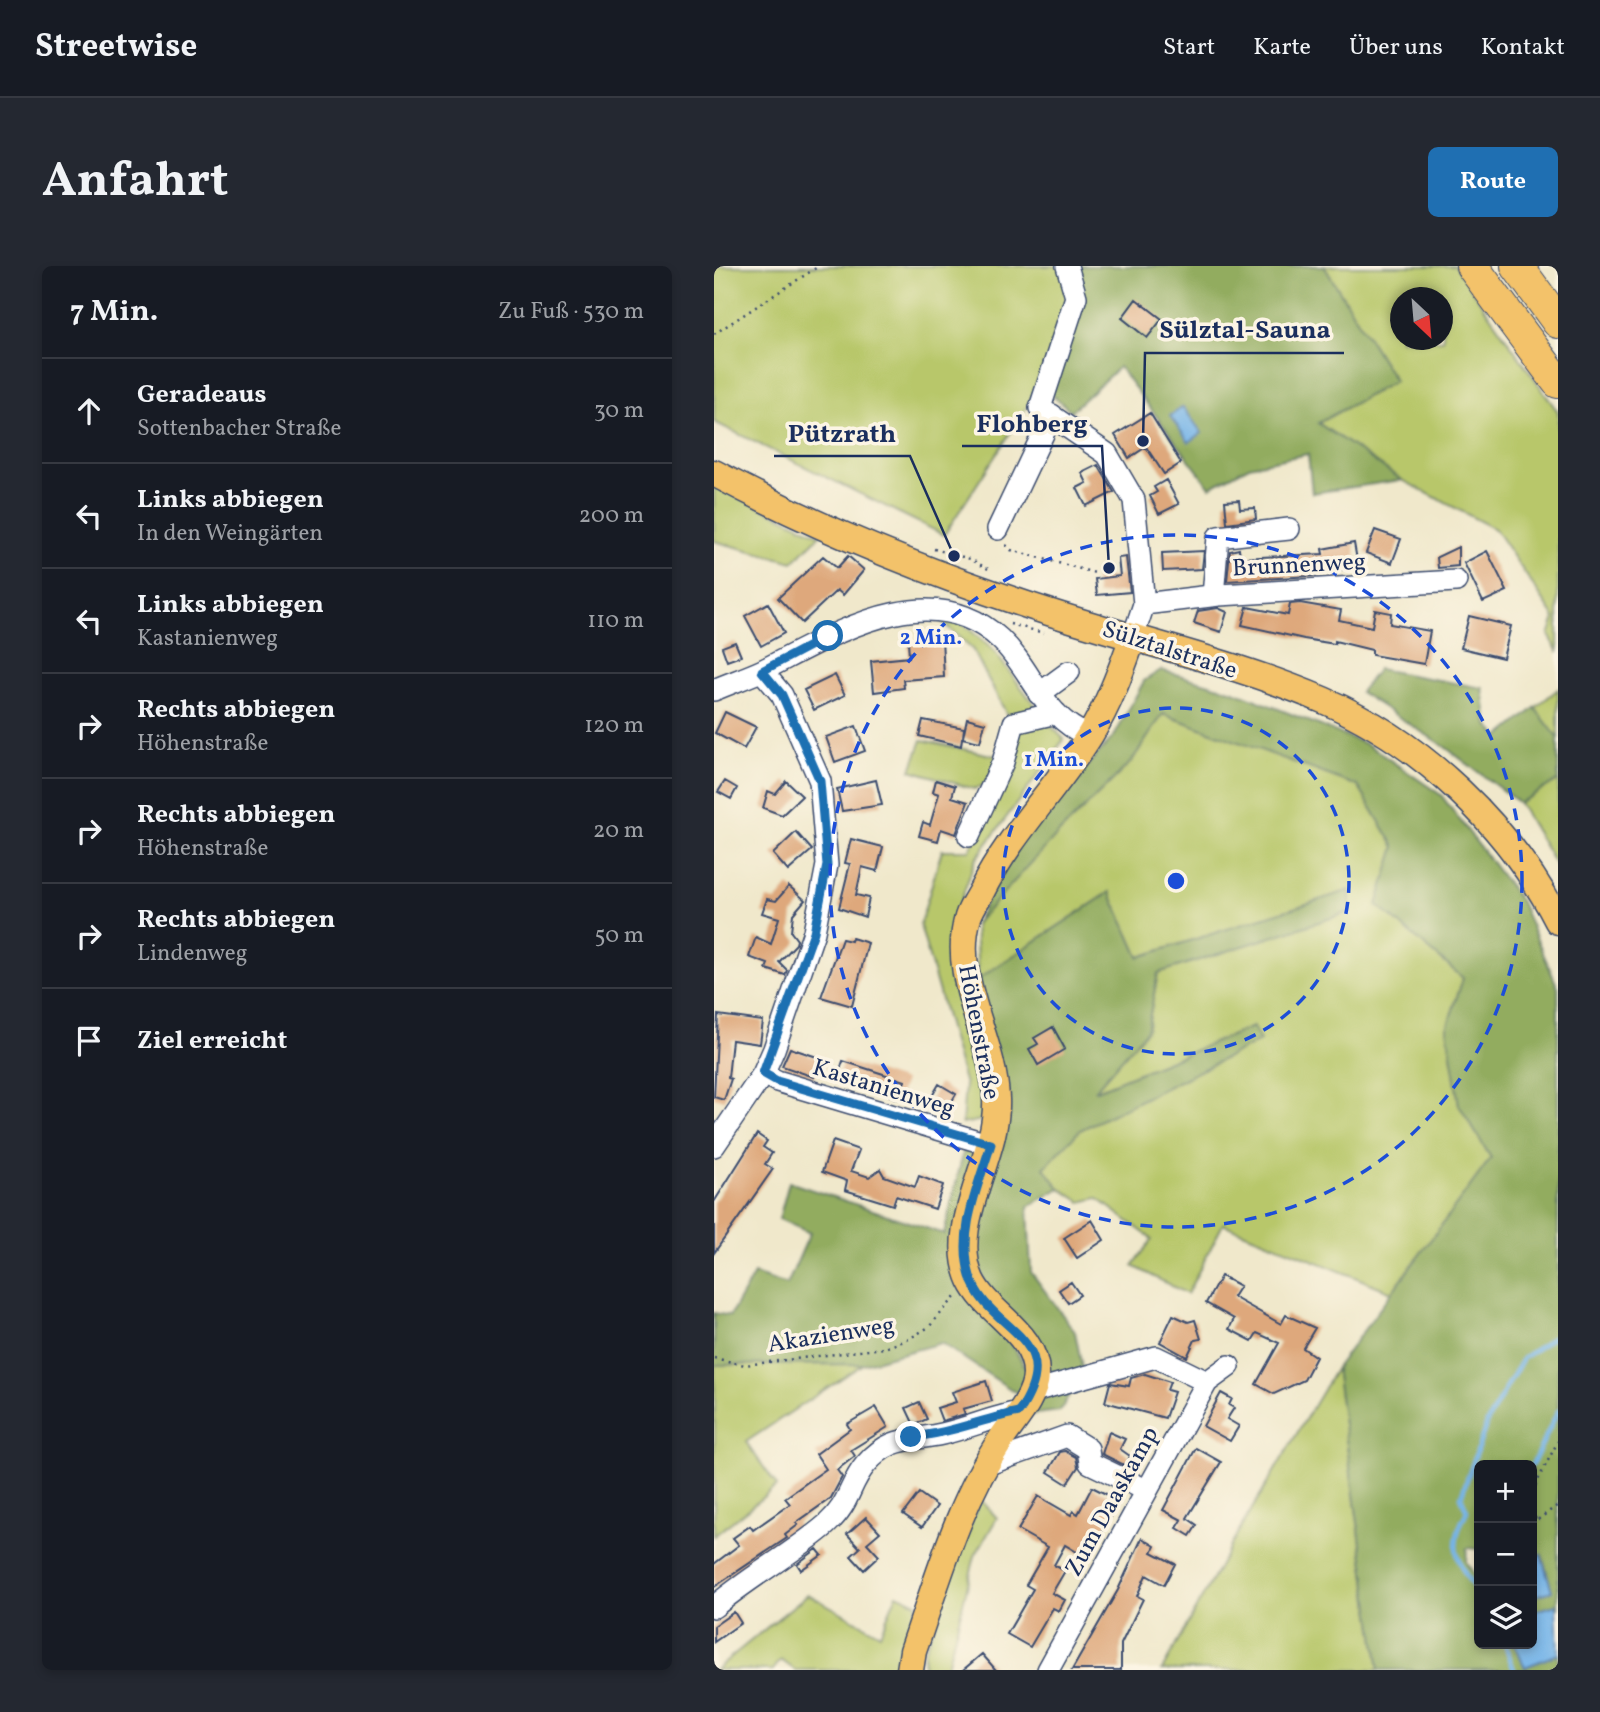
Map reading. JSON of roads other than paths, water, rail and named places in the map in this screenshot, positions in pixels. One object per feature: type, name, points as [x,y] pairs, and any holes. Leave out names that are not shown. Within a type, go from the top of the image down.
[{"type":"highway","points":[[1472,266],[1558,382]]},
{"type":"highway","points":[[1517,266],[1558,322]]},
{"type":"main road","name":"Sülztalstraße","points":[[714,473],[819,525],[1021,604],[1133,637],[1324,700],[1406,748],[1468,800],[1534,879],[1558,920]]},
{"type":"main road","name":"Höhenstraße","points":[[1026,1401],[1036,1373],[1031,1351],[988,1304],[971,1279],[965,1253],[967,1219],[991,1144],[997,1100],[990,1062],[968,983],[965,950],[968,917],[1007,846],[1089,736],[1114,693],[1133,637]]},
{"type":"main road","points":[[910,1670],[913,1651],[951,1541],[983,1466],[1026,1401]]},
{"type":"street","points":[[1067,266],[1076,296],[1040,408],[1107,454],[1134,500],[1144,604],[1133,637]]},
{"type":"street","points":[[998,529],[1052,415]]},
{"type":"street","points":[[1213,596],[1218,537],[1289,529]]},
{"type":"street","name":"Brunnenweg","points":[[1144,604],[1213,596],[1434,589],[1456,581]]},
{"type":"street","points":[[714,690],[762,671],[869,618],[952,611],[1001,640],[1039,694],[1056,713],[1076,731],[1089,736]]},
{"type":"street","points":[[714,1146],[763,1073],[814,932],[827,865],[820,781],[782,695],[762,671]]},
{"type":"street","points":[[1039,694],[1069,672]]},
{"type":"street","points":[[969,836],[1003,762],[1014,723],[1056,713]]},
{"type":"street","name":"Kastanienweg","points":[[763,1073],[777,1081],[991,1144]]},
{"type":"street","points":[[714,1607],[825,1526],[846,1506],[864,1466],[878,1452],[911,1437],[942,1434],[989,1418],[1026,1401],[1156,1357],[1207,1382]]},
{"type":"street","name":"Zum Daaskamp","points":[[1048,1670],[1207,1382],[1229,1366]]},
{"type":"street","points":[[983,1466],[1067,1436],[1088,1449],[1090,1463],[1146,1490]]},
{"type":"water","points":[[1183,407],[1202,433],[1189,442],[1170,416]]},
{"type":"water","points":[[1537,1555],[1541,1555],[1552,1591],[1537,1596]]},
{"type":"water","points":[[1556,1605],[1558,1654],[1525,1667],[1516,1649],[1537,1649],[1537,1611]]},
{"type":"waterway","points":[[1474,1588],[1457,1555],[1457,1536],[1467,1511],[1461,1497],[1487,1422],[1523,1358],[1558,1334]]},
{"type":"waterway","points":[[1534,1460],[1558,1411]]},
{"type":"waterway","points":[[1507,1649],[1514,1670]]},
{"type":"place","name":"Sülztal-Sauna","points":[[1143,441]]},
{"type":"place","name":"Pützrath","points":[[954,556]]},
{"type":"place","name":"Flohberg","points":[[1109,568]]}]
